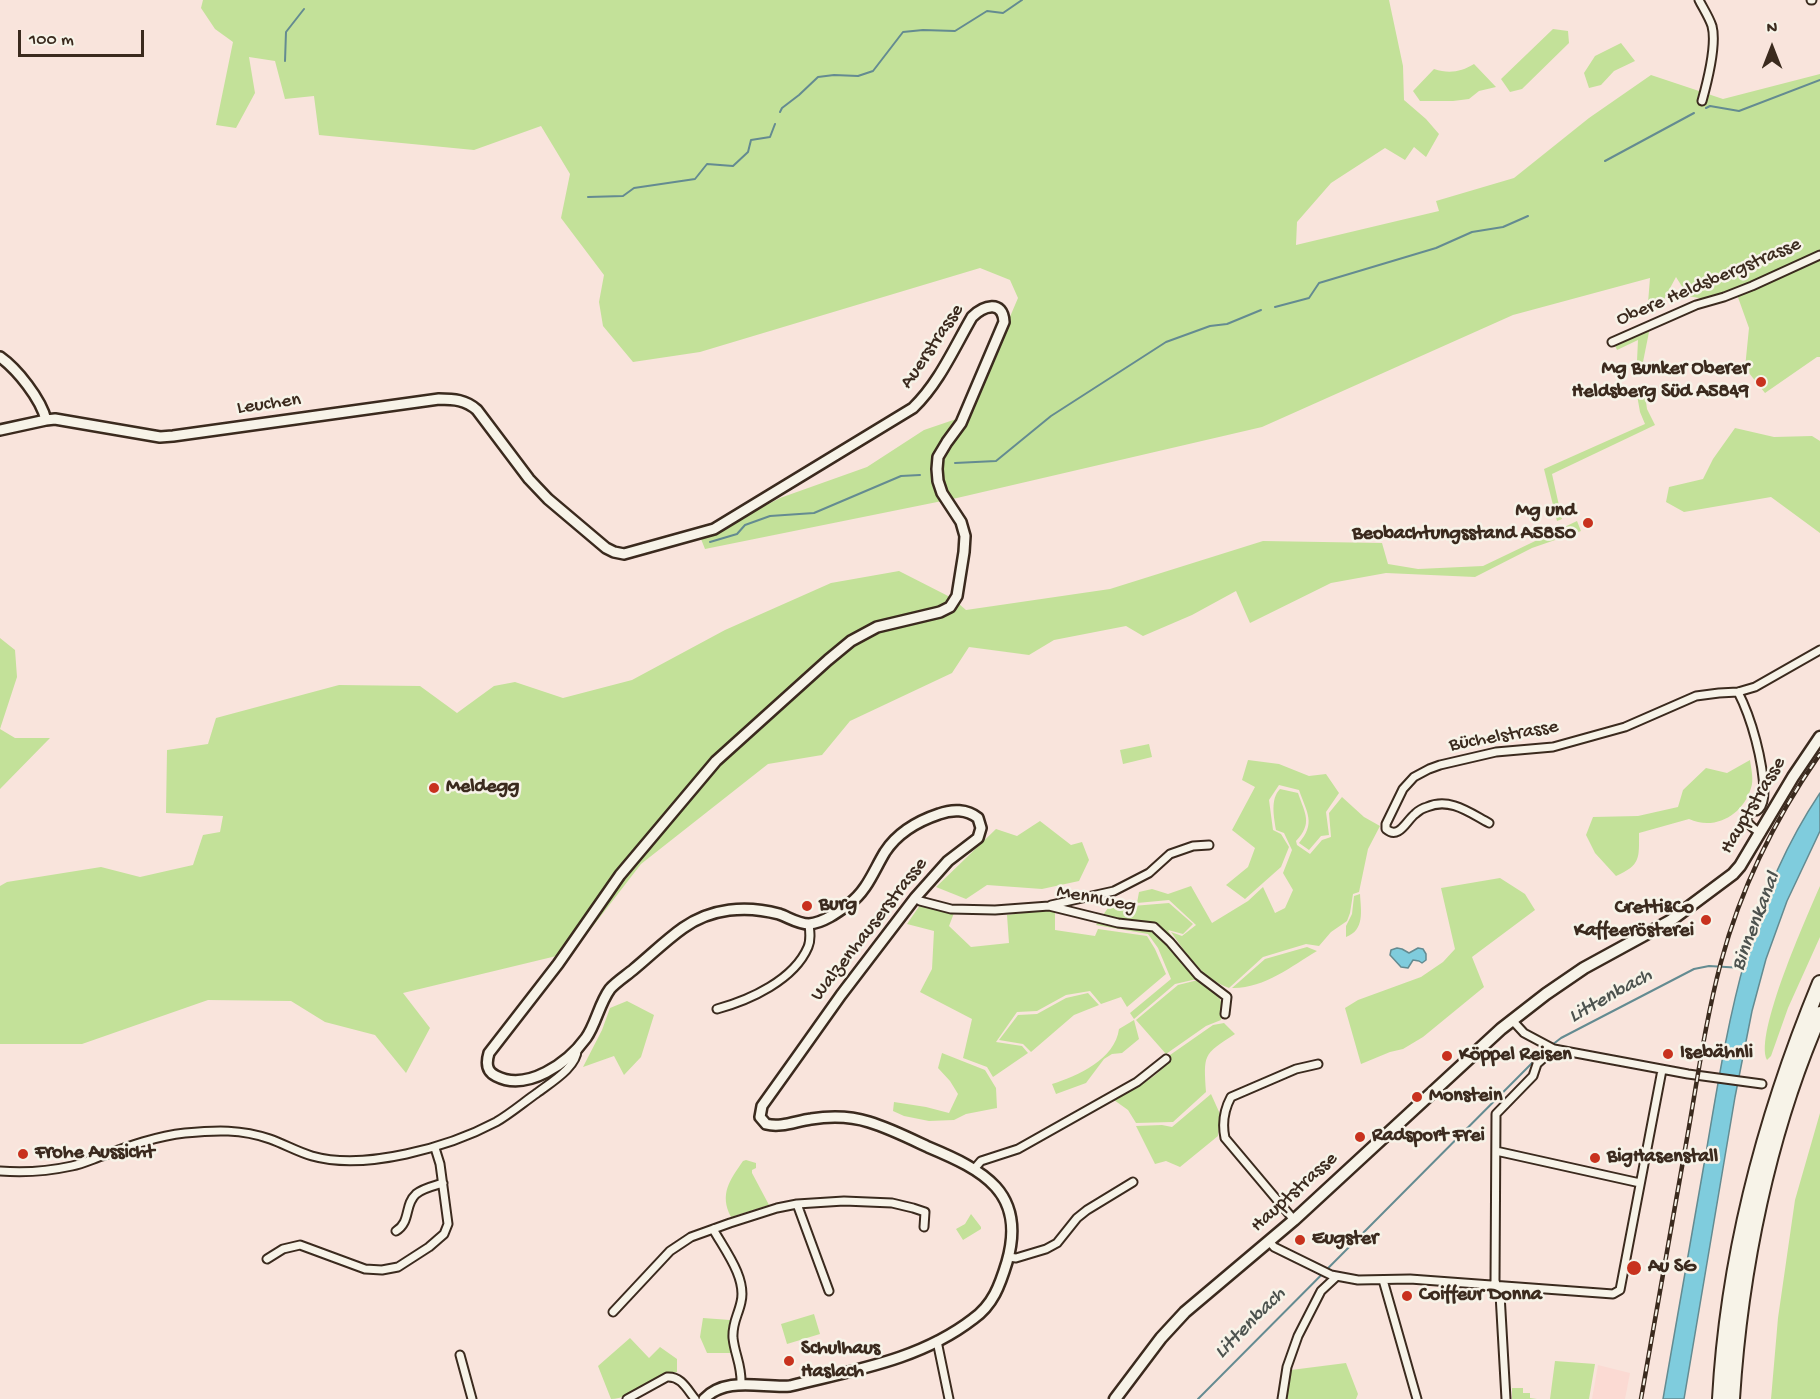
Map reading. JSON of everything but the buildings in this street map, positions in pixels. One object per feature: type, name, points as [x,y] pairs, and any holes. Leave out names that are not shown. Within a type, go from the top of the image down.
[{"type":"highway","points":[[1720,1399],[1726,1325],[1745,1213],[1786,1070],[1820,983]]},
{"type":"highway","points":[[1732,1399],[1738,1329],[1757,1217],[1797,1074],[1820,1014]]},
{"type":"main road","name":"Hauptstrasse","points":[[1115,1399],[1161,1338],[1185,1312],[1294,1220],[1512,1020],[1584,968],[1670,921],[1723,882],[1740,866],[1793,777],[1820,737]]},
{"type":"street","points":[[1699,0],[1712,26],[1713,36],[1709,74],[1702,101]]},
{"type":"street","name":"Obere Heldsbergstrasse","points":[[1612,342],[1696,304],[1724,297],[1752,286],[1820,255]]},
{"type":"street","name":"Auerstrasse","points":[[577,1048],[564,1060],[542,1074],[527,1078],[510,1080],[500,1078],[490,1073],[486,1064],[489,1053],[558,964],[620,875],[716,761],[852,641],[877,627],[940,612],[950,607],[957,596],[965,536],[961,522],[942,492],[938,481],[936,469],[938,457],[961,423],[1004,322],[1004,315],[1000,310],[990,306],[980,309],[972,317],[934,384],[913,408],[714,529],[624,554],[606,548],[582,528]]},
{"type":"street","points":[[0,357],[22,379],[40,405],[46,420]]},
{"type":"street","name":"Leuchen","points":[[0,429],[46,420],[64,420],[160,437],[449,399],[460,400],[471,404],[529,479],[582,528]]},
{"type":"street","name":"Büchelstrasse","points":[[1489,823],[1452,804],[1443,803],[1421,810],[1401,830],[1394,833],[1386,829],[1386,824],[1406,784],[1414,777],[1440,765],[1496,752],[1553,747],[1625,727],[1696,696],[1738,692],[1755,687],[1820,650]]},
{"type":"street","points":[[1738,692],[1748,711],[1754,733],[1764,794],[1762,807],[1750,813],[1748,822],[1761,833]]},
{"type":"street","name":"Walzenhauserstrasse","points":[[704,1399],[722,1387],[790,1386],[894,1360],[919,1351],[971,1321],[982,1312],[992,1301],[1008,1257],[1012,1230],[1007,1203],[999,1190],[975,1168],[879,1125],[860,1119],[832,1117],[771,1126],[766,1125],[760,1117],[762,1106],[841,995],[915,898],[948,861],[978,838],[980,822],[975,815],[964,811],[946,811],[912,826],[896,837],[876,872],[852,902],[829,917],[809,924]]},
{"type":"street","points":[[1049,906],[1114,891],[1149,873],[1170,854],[1193,846],[1209,845]]},
{"type":"street","name":"Mennweg","points":[[915,898],[951,909],[995,910],[1049,906],[1118,923],[1154,927],[1198,975],[1227,997],[1225,1014]]},
{"type":"street","points":[[0,1171],[30,1171],[74,1166],[160,1137],[228,1130],[245,1131],[312,1156],[344,1161],[366,1160],[435,1148],[498,1121],[572,1065],[578,1055],[577,1048],[587,1037],[610,989],[684,927],[710,914],[736,909],[756,909],[809,924],[808,946],[799,963],[789,974],[746,1000],[717,1009]]},
{"type":"street","points":[[1512,1020],[1524,1033],[1554,1049],[1662,1070],[1758,1083]]},
{"type":"street","points":[[1506,1399],[1500,1294],[1495,1281],[1496,1114],[1533,1076],[1537,1064],[1554,1049]]},
{"type":"street","points":[[975,1168],[981,1161],[1018,1149],[1137,1083],[1166,1059]]},
{"type":"street","points":[[1294,1220],[1225,1138],[1223,1129],[1226,1107],[1231,1097],[1296,1069],[1318,1064]]},
{"type":"street","points":[[1269,1241],[1274,1247],[1334,1276],[1358,1280],[1421,1280],[1613,1294],[1620,1290],[1662,1070]]},
{"type":"street","points":[[267,1259],[283,1249],[300,1245],[365,1269],[382,1270],[398,1267],[434,1244],[444,1234],[448,1224],[443,1183],[435,1148]]},
{"type":"street","points":[[1496,1151],[1640,1183]]},
{"type":"street","points":[[1008,1257],[1016,1258],[1046,1249],[1057,1243],[1077,1218],[1133,1182]]},
{"type":"street","points":[[396,1231],[405,1223],[409,1204],[417,1193],[443,1183]]},
{"type":"street","points":[[613,1312],[670,1251],[691,1237],[777,1208],[797,1204],[844,1201],[892,1203],[925,1212],[924,1227]]},
{"type":"street","points":[[797,1204],[829,1291]]},
{"type":"street","points":[[713,1229],[740,1277],[743,1288],[734,1322],[733,1341],[741,1369],[741,1385]]},
{"type":"street","points":[[1282,1399],[1287,1367],[1298,1336],[1321,1291],[1334,1276]]},
{"type":"street","points":[[1383,1280],[1417,1399]]},
{"type":"street","points":[[937,1341],[949,1399]]},
{"type":"street","points":[[460,1355],[472,1399]]},
{"type":"street","points":[[627,1399],[667,1377],[673,1377],[679,1379],[695,1399]]},
{"type":"shaded area","points":[[1598,1365],[1630,1373],[1625,1399],[1592,1399]]},
{"type":"green space","points":[[203,0],[1389,0],[1403,66],[1404,100],[1439,134],[1426,157],[1414,147],[1405,160],[1385,148],[1331,183],[1297,222],[1296,245],[1439,211],[1436,201],[1514,178],[1589,118],[1651,75],[1723,99],[1820,74],[1820,357],[1765,393],[1745,368],[1749,328],[1735,289],[1715,301],[1688,296],[1676,277],[1661,305],[1648,303],[1650,278],[1513,315],[1262,427],[957,498],[705,549],[701,539],[780,498],[867,467],[924,430],[968,415],[1018,298],[1010,280],[980,268],[700,352],[633,362],[603,326],[599,302],[604,275],[561,218],[570,174],[541,126],[474,150],[319,135],[314,96],[285,99],[275,61],[249,57],[255,93],[236,128],[216,125],[233,42],[215,29],[201,8]]},
{"type":"green space","points":[[1553,29],[1568,31],[1569,43],[1522,89],[1510,92],[1501,79]]},
{"type":"green space","points":[[1621,43],[1635,61],[1614,71],[1601,85],[1589,88],[1584,73],[1595,56]]},
{"type":"green space","points":[[1474,64],[1496,87],[1479,91],[1469,99],[1453,101],[1420,101],[1413,91],[1434,69],[1455,71]]},
{"type":"green space","points":[[1650,327],[1643,362],[1637,361],[1638,340],[1617,350],[1614,343]]},
{"type":"green space","points":[[1637,395],[1645,395],[1647,409],[1655,425],[1552,474],[1562,519],[1557,521],[1544,469],[1645,424]]},
{"type":"green space","points":[[1735,428],[1774,437],[1812,436],[1820,441],[1820,533],[1771,497],[1684,512],[1666,502],[1669,487],[1703,479],[1713,459]]},
{"type":"green space","points":[[1577,521],[1581,531],[1532,548],[1475,577],[1386,573],[1331,583],[1250,623],[1236,591],[1192,615],[1143,636],[1126,626],[1054,640],[1029,655],[969,647],[952,673],[850,721],[822,755],[768,764],[641,864],[573,952],[403,993],[430,1028],[406,1073],[375,1035],[325,1022],[291,1001],[208,1000],[82,1044],[0,1044],[0,886],[7,882],[101,867],[140,877],[193,865],[203,835],[220,832],[223,816],[166,813],[167,750],[208,744],[216,718],[339,685],[420,686],[457,713],[494,686],[515,682],[563,698],[632,680],[725,630],[831,583],[899,571],[952,598],[966,610],[1110,589],[1263,541],[1382,543],[1388,564],[1418,569],[1483,566]]},
{"type":"green space","points":[[0,638],[15,650],[17,677],[0,729]]},
{"type":"green space","points":[[0,729],[15,738],[50,738],[0,789]]},
{"type":"green space","points":[[1149,744],[1152,757],[1123,764],[1120,750]]},
{"type":"green space","points":[[1248,760],[1279,764],[1309,776],[1326,774],[1339,793],[1326,812],[1329,835],[1321,836],[1309,850],[1299,843],[1309,824],[1299,790],[1279,785],[1269,800],[1273,830],[1281,834],[1289,847],[1281,867],[1245,899],[1226,885],[1248,867],[1255,848],[1232,830],[1255,787],[1242,780]]},
{"type":"green space","points":[[1750,760],[1751,788],[1742,806],[1727,818],[1709,823],[1689,819],[1639,833],[1637,860],[1630,868],[1616,876],[1595,853],[1586,835],[1593,817],[1638,816],[1678,807],[1683,790],[1706,768],[1727,773]]},
{"type":"green space","points":[[1280,789],[1298,793],[1306,823],[1296,841],[1297,845],[1310,854],[1322,840],[1331,837],[1329,813],[1342,797],[1364,817],[1380,826],[1368,849],[1359,892],[1353,894],[1347,921],[1331,932],[1319,946],[1306,944],[1263,957],[1229,988],[1219,984],[1203,972],[1171,932],[1182,936],[1196,925],[1169,900],[1137,903],[1139,892],[1152,889],[1168,894],[1191,886],[1212,923],[1248,901],[1263,887],[1275,913],[1285,908],[1293,890],[1283,873],[1292,850],[1284,833],[1276,830],[1274,803]]},
{"type":"green space","points":[[1040,821],[1071,845],[1082,842],[1089,860],[1079,881],[1042,889],[987,885],[966,899],[936,887],[996,829],[1017,836]]},
{"type":"green space","points":[[1500,878],[1525,894],[1535,910],[1472,957],[1484,987],[1423,1037],[1403,1049],[1361,1064],[1345,1008],[1358,1000],[1421,977],[1443,962],[1455,949],[1441,888]]},
{"type":"green space","points":[[1820,886],[1820,937],[1788,1008],[1771,1056],[1767,1060],[1765,1046],[1775,1001],[1794,947]]},
{"type":"green space","points":[[1360,894],[1359,925],[1352,934],[1346,937],[1346,926],[1352,914],[1354,896]]},
{"type":"green space","points":[[1169,903],[1193,924],[1183,934],[1168,930],[1197,979],[1175,984],[1134,1019],[1130,1013],[1171,979],[1158,948],[1148,934],[1096,925],[1108,908]]},
{"type":"green space","points":[[920,905],[954,913],[949,926],[971,947],[1009,943],[1007,915],[1045,910],[1055,912],[1055,930],[1095,936],[1098,929],[1147,936],[1166,974],[1127,1007],[1121,997],[1101,1004],[1090,991],[1066,995],[1037,1011],[1017,1012],[996,1042],[1022,1046],[1028,1053],[993,1077],[987,1067],[963,1058],[972,1019],[920,992],[932,969],[934,931],[907,924]]},
{"type":"green space","points":[[1307,947],[1317,951],[1266,981],[1232,988],[1265,959]]},
{"type":"green space","points":[[1198,980],[1221,1000],[1221,1020],[1206,1026],[1166,1054],[1136,1020],[1178,985]]},
{"type":"green space","points":[[1088,993],[1099,1005],[1074,1015],[1031,1052],[1023,1044],[999,1040],[1018,1015],[1037,1014],[1066,998]]},
{"type":"green space","points":[[627,1001],[654,1015],[641,1057],[624,1075],[614,1056],[583,1067],[602,1030],[610,1008]]},
{"type":"green space","points":[[1134,1020],[1139,1039],[1122,1053],[1112,1054],[1104,1059],[1086,1083],[1056,1094],[1052,1084],[1094,1065],[1110,1049],[1119,1029]]},
{"type":"green space","points":[[1224,1023],[1235,1034],[1216,1047],[1207,1057],[1206,1092],[1173,1122],[1136,1123],[1128,1110],[1114,1100],[1155,1075],[1162,1069],[1170,1055],[1213,1025]]},
{"type":"green space","points":[[942,1053],[985,1070],[996,1088],[997,1108],[966,1114],[954,1120],[929,1121],[904,1116],[893,1111],[894,1102],[949,1113],[958,1094],[938,1068]]},
{"type":"green space","points":[[1211,1094],[1220,1114],[1218,1136],[1180,1167],[1166,1161],[1155,1164],[1136,1126],[1172,1127]]},
{"type":"green space","points":[[1820,1113],[1820,1399],[1771,1399],[1778,1318],[1795,1200]]},
{"type":"green space","points":[[746,1160],[756,1163],[756,1168],[752,1170],[752,1173],[769,1205],[731,1217],[726,1194],[730,1181]]},
{"type":"green space","points":[[971,1214],[981,1229],[963,1240],[956,1229],[965,1224]]},
{"type":"green space","points":[[814,1314],[820,1334],[787,1344],[781,1324]]},
{"type":"green space","points":[[703,1318],[730,1320],[729,1335],[732,1353],[707,1353],[700,1337]]},
{"type":"green space","points":[[630,1338],[649,1358],[660,1347],[677,1359],[677,1372],[660,1377],[627,1395],[611,1399],[598,1366]]},
{"type":"green space","points":[[1555,1361],[1595,1364],[1589,1399],[1550,1399]]},
{"type":"green space","points":[[1346,1363],[1358,1394],[1356,1399],[1287,1399],[1291,1370]]},
{"type":"green space","points":[[1512,1388],[1523,1388],[1523,1393],[1530,1393],[1530,1398],[1537,1399],[1512,1399]]},
{"type":"water","name":"Binnenkanal","points":[[1820,793],[1820,831],[1787,901],[1766,959],[1752,1011],[1735,1097],[1684,1399],[1663,1399],[1723,1058],[1743,967],[1774,878],[1794,835]]},
{"type":"water","points":[[1397,948],[1409,953],[1418,948],[1423,949],[1426,960],[1422,963],[1413,960],[1408,968],[1401,967],[1390,955],[1391,950]]},
{"type":"waterway","points":[[780,112],[818,77],[858,76],[873,71],[903,32],[955,31],[987,11],[1003,13],[1022,0]]},
{"type":"waterway","points":[[285,61],[286,32],[304,9]]},
{"type":"waterway","points":[[1706,108],[1710,106],[1739,111],[1820,80]]},
{"type":"waterway","points":[[1605,161],[1694,113]]},
{"type":"waterway","points":[[588,197],[623,196],[634,188],[695,179],[707,164],[733,166],[748,152],[751,140],[770,137],[775,124]]},
{"type":"waterway","points":[[1275,307],[1309,298],[1319,283],[1436,248],[1472,232],[1503,227],[1528,216]]},
{"type":"waterway","points":[[955,463],[996,461],[1051,416],[1166,342],[1210,326],[1227,324],[1261,310]]},
{"type":"waterway","points":[[710,542],[737,534],[745,525],[770,516],[814,513],[901,476],[920,475]]},
{"type":"waterway","name":"Littenbach","points":[[1552,1045],[1561,1038],[1694,969],[1709,966],[1743,968]]},
{"type":"waterway","name":"Littenbach","points":[[1198,1399],[1547,1048]]},
{"type":"railway","points":[[1641,1399],[1710,1007],[1721,962],[1739,907],[1762,854],[1789,803],[1820,754]]},
{"type":"place","name":"Mg Bunker Oberer Heldsberg Süd A5849","points":[[1761,382]]},
{"type":"place","name":"Mg und Beobachtungsstand A5850","points":[[1588,523]]},
{"type":"place","name":"Meldegg","points":[[434,788]]},
{"type":"place","name":"Burg","points":[[807,906]]},
{"type":"place","name":"Cretti&Co Kaffeerösterei","points":[[1706,920]]},
{"type":"place","name":"Isebähnli","points":[[1668,1054]]},
{"type":"place","name":"Köppel Reisen","points":[[1447,1056]]},
{"type":"place","name":"Monstein","points":[[1417,1097]]},
{"type":"place","name":"Radsport Frei","points":[[1360,1137]]},
{"type":"place","name":"Frohe Aussicht","points":[[23,1154]]},
{"type":"place","name":"BigHasenstall","points":[[1595,1158]]},
{"type":"place","name":"Eugster","points":[[1300,1240]]},
{"type":"place","name":"Au SG","points":[[1634,1268]]},
{"type":"place","name":"Coiffeur Donna","points":[[1407,1296]]},
{"type":"place","name":"Schulhaus Haslach","points":[[789,1361]]}]
